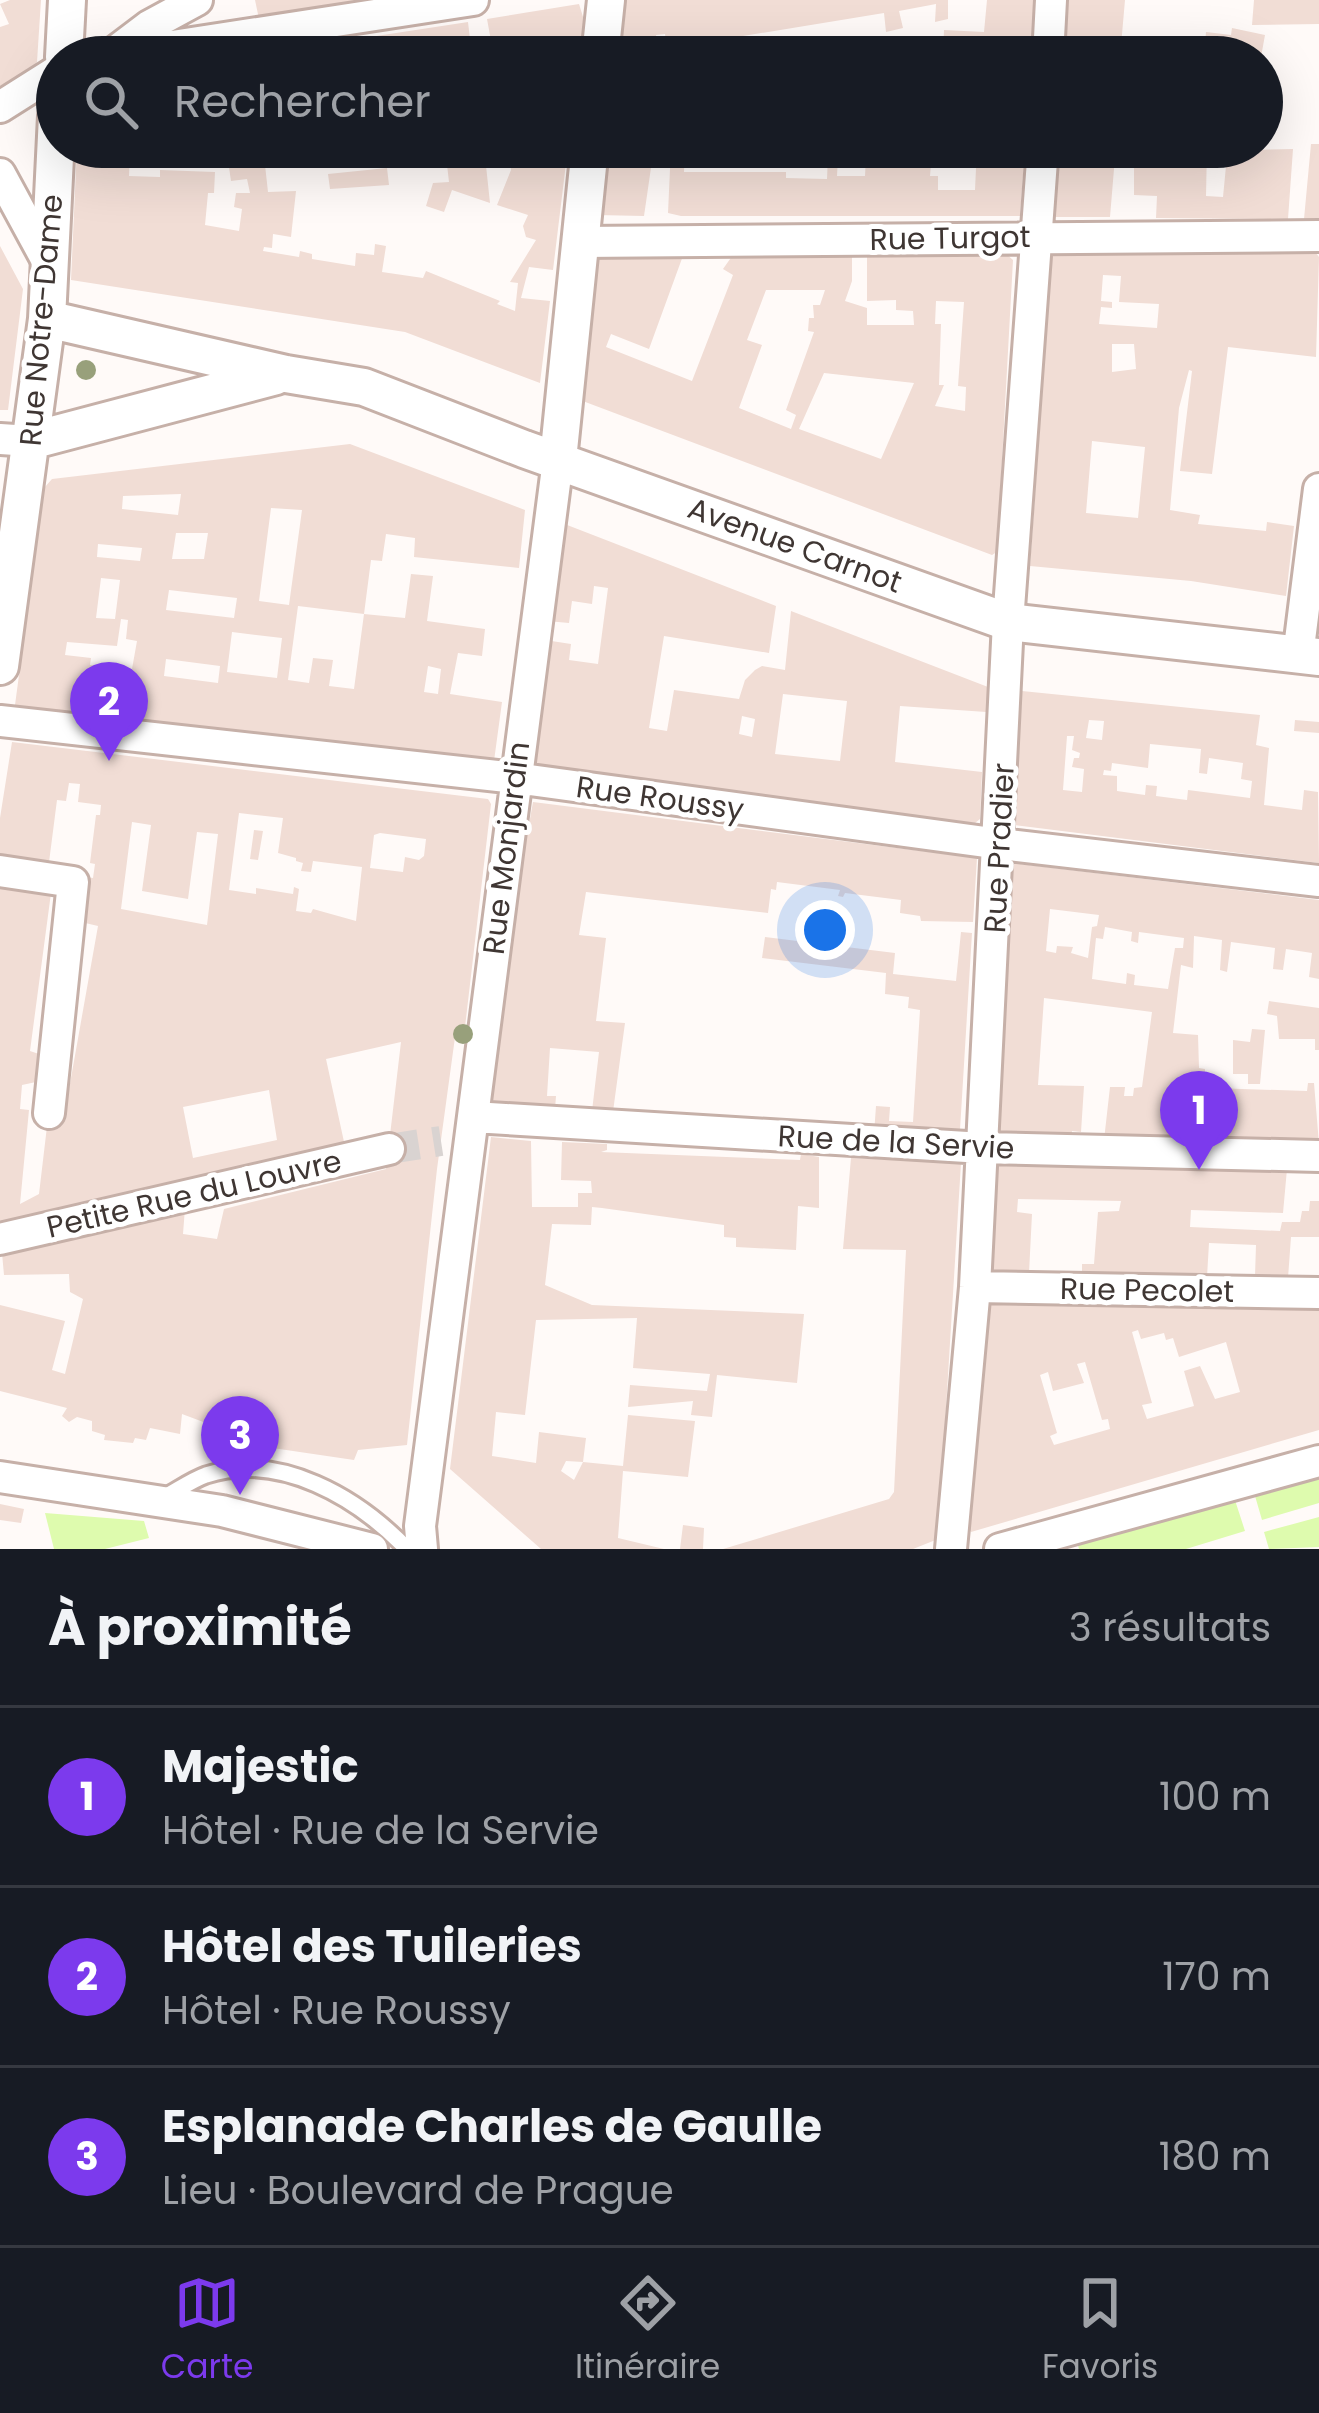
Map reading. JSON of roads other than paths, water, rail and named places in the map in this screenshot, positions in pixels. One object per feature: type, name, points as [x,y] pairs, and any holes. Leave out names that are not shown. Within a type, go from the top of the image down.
[{"type":"street","points":[[65,36],[67,0]]},
{"type":"street","points":[[135,36],[196,0]]},
{"type":"street","points":[[238,36],[473,0]]},
{"type":"street","points":[[602,36],[606,0]]},
{"type":"street","points":[[1049,36],[1051,0]]},
{"type":"street","points":[[0,107],[36,84]]},
{"type":"street","name":"Rue Notre-Dame","points":[[0,666],[15,440],[47,319],[55,168]]},
{"type":"street","name":"Rue Monjardin","points":[[422,1549],[461,1132],[558,460],[588,168]]},
{"type":"street","name":"Rue Pradier","points":[[951,1549],[975,1287],[1008,622],[1042,168]]},
{"type":"street","points":[[0,174],[51,268]]},
{"type":"street","name":"Rue Turgot","points":[[580,242],[1319,236]]},
{"type":"street","name":"Avenue Carnot","points":[[47,319],[286,374],[364,387],[1008,622],[1309,656]]},
{"type":"street","name":"Avenue Carnot","points":[[15,440],[286,374]]},
{"type":"street","points":[[1309,656],[1319,489]]},
{"type":"street","name":"Rue Roussy","points":[[0,721],[514,778],[1000,844],[1319,881]]},
{"type":"street","points":[[0,871],[73,882],[49,1113]]},
{"type":"street","name":"Rue de la Servie","points":[[461,1132],[1319,1156]]},
{"type":"street","name":"Petite Rue du Louvre","points":[[0,1239],[388,1149]]},
{"type":"street","name":"Rue Pecolet","points":[[975,1287],[1319,1294]]},
{"type":"street","points":[[1000,1549],[1319,1461]]},
{"type":"street","points":[[0,1477],[256,1518],[372,1549]]},
{"type":"lane","points":[[157,1501],[206,1475],[257,1467],[322,1486],[378,1519],[407,1549]]},
{"type":"tunnel","points":[[389,1149],[441,1141]]},
{"type":"place","name":"Hôtel des Tuileries","points":[[109,761]]},
{"type":"place","name":"Majestic","points":[[1199,1170]]},
{"type":"place","name":"Esplanade Charles de Gaulle","points":[[240,1495]]}]
